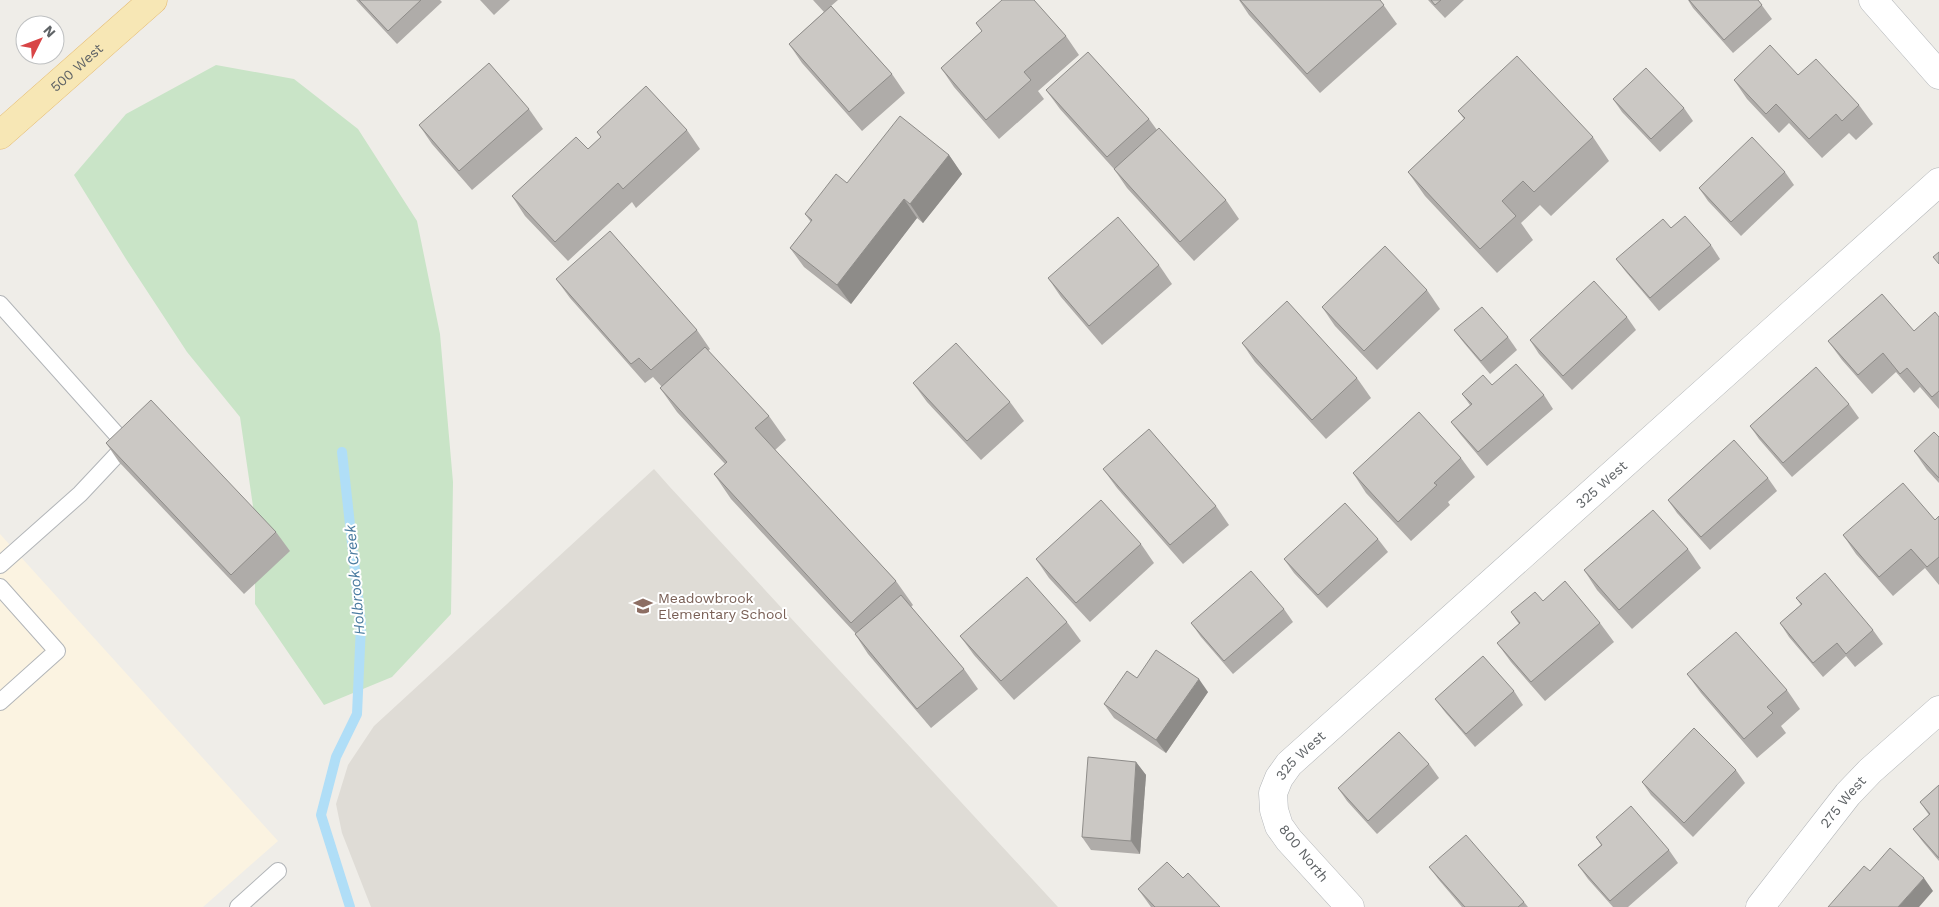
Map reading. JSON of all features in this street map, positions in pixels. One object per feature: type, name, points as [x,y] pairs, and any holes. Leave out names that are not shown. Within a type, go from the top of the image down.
[{"type":"main road","name":"500 West","points":[[0,135],[153,0]]},
{"type":"street","points":[[1873,0],[1939,74]]},
{"type":"street","name":"325 West","points":[[1273,793],[1279,778],[1289,764],[1939,182]]},
{"type":"street","name":"275 West","points":[[1760,907],[1848,794],[1870,771],[1939,710]]},
{"type":"street","name":"800 North","points":[[1273,793],[1274,810],[1279,826],[1289,840],[1350,907]]},
{"type":"lane","points":[[0,304],[126,444],[80,494],[0,565]]},
{"type":"lane","points":[[0,587],[57,651],[0,702]]},
{"type":"lane","points":[[238,907],[278,871]]},
{"type":"shaded area","name":"Meadowbrook Elementary School","points":[[654,469],[1058,907],[371,907],[342,833],[336,804],[348,765],[374,726]]},
{"type":"shaded area","points":[[0,534],[278,841],[203,907],[0,907]]},
{"type":"green space","points":[[216,65],[294,79],[358,129],[417,221],[440,334],[453,482],[451,614],[392,677],[324,705],[255,604],[255,520],[240,417],[187,352],[74,175],[126,114]]},
{"type":"building","points":[[359,0],[421,0],[388,31]]},
{"type":"building","points":[[1002,0],[1034,0],[1066,36],[1024,72],[1031,80],[986,120],[941,68],[982,31],[976,23]]},
{"type":"building","points":[[1240,0],[1380,0],[1384,5],[1307,74]]},
{"type":"building","points":[[1431,0],[1441,0],[1435,5]]},
{"type":"building","points":[[1689,0],[1758,0],[1762,5],[1724,40]]},
{"type":"building","points":[[831,6],[892,74],[849,112],[789,44]]},
{"type":"building","points":[[1770,45],[1798,75],[1816,59],[1859,105],[1842,121],[1836,114],[1809,139],[1776,104],[1766,114],[1734,80]]},
{"type":"building","points":[[1088,52],[1149,119],[1107,157],[1046,90]]},
{"type":"building","points":[[1517,56],[1593,137],[1534,192],[1523,181],[1502,201],[1516,216],[1480,249],[1408,172],[1465,118],[1458,111]]},
{"type":"building","points":[[489,63],[529,109],[459,171],[419,125]]},
{"type":"building","points":[[1646,68],[1684,108],[1651,139],[1613,99]]},
{"type":"building","points":[[646,86],[687,130],[623,189],[618,183],[555,242],[512,196],[576,137],[588,149],[601,137],[597,132]]},
{"type":"building","points":[[900,116],[949,155],[910,204],[904,199],[837,285],[790,248],[812,220],[805,214],[836,174],[847,183]]},
{"type":"building","points":[[1159,128],[1226,200],[1180,242],[1114,169]]},
{"type":"building","points":[[1752,137],[1785,172],[1731,222],[1699,188]]},
{"type":"building","points":[[1685,216],[1711,245],[1650,298],[1616,259],[1663,219],[1671,228]]},
{"type":"building","points":[[1118,217],[1159,265],[1089,326],[1048,278]]},
{"type":"building","points":[[610,231],[697,330],[651,370],[639,358],[631,364],[556,279]]},
{"type":"building","points":[[1385,246],[1427,290],[1364,351],[1322,307]]},
{"type":"building","points":[[1939,252],[1939,264],[1933,257]]},
{"type":"building","points":[[1594,281],[1627,317],[1563,376],[1530,340]]},
{"type":"building","points":[[1882,294],[1914,331],[1935,312],[1939,317],[1939,391],[1932,397],[1907,368],[1900,374],[1883,353],[1858,375],[1828,341]]},
{"type":"building","points":[[1287,301],[1357,378],[1312,420],[1242,343]]},
{"type":"building","points":[[1482,307],[1508,337],[1481,361],[1454,330]]},
{"type":"building","points":[[956,343],[1010,402],[967,441],[913,383]]},
{"type":"building","points":[[705,347],[769,416],[755,428],[896,581],[851,623],[714,474],[727,462],[660,388]]},
{"type":"building","points":[[1516,364],[1544,395],[1478,452],[1451,422],[1472,404],[1462,394],[1483,375],[1492,385]]},
{"type":"building","points":[[1816,367],[1849,404],[1783,463],[1750,426]]},
{"type":"building","points":[[151,400],[276,532],[231,575],[106,443]]},
{"type":"building","points":[[1419,412],[1461,458],[1434,483],[1437,485],[1398,522],[1353,473]]},
{"type":"building","points":[[1149,429],[1216,506],[1170,545],[1103,469]]},
{"type":"building","points":[[1934,432],[1939,437],[1939,478],[1914,451]]},
{"type":"building","points":[[1734,440],[1768,478],[1701,537],[1668,500]]},
{"type":"building","points":[[1903,483],[1935,520],[1939,516],[1939,557],[1927,567],[1911,549],[1879,577],[1843,535]]},
{"type":"building","points":[[1101,500],[1141,544],[1076,603],[1036,559]]},
{"type":"building","points":[[1345,503],[1378,539],[1318,595],[1284,559]]},
{"type":"building","points":[[1653,510],[1688,549],[1619,610],[1584,570]]},
{"type":"building","points":[[1251,571],[1284,609],[1224,661],[1191,623]]},
{"type":"building","points":[[1825,573],[1873,630],[1846,654],[1837,643],[1813,663],[1780,623],[1802,604],[1796,598]]},
{"type":"building","points":[[1027,577],[1067,622],[1001,681],[960,636]]},
{"type":"building","points":[[1565,581],[1600,623],[1531,682],[1497,643],[1520,623],[1511,612],[1535,592],[1543,601]]},
{"type":"building","points":[[901,595],[964,669],[917,709],[855,634]]},
{"type":"building","points":[[1736,632],[1787,690],[1767,707],[1773,713],[1744,739],[1687,674]]},
{"type":"building","points":[[1156,650],[1199,679],[1156,740],[1104,704],[1127,671],[1137,678]]},
{"type":"building","points":[[1483,656],[1514,691],[1466,734],[1435,699]]},
{"type":"building","points":[[1694,728],[1736,770],[1684,823],[1642,782]]},
{"type":"building","points":[[1399,732],[1429,764],[1368,821],[1338,788]]},
{"type":"building","points":[[1088,757],[1136,762],[1131,841],[1082,837]]},
{"type":"building","points":[[1939,785],[1939,858],[1913,829],[1930,814],[1920,802]]},
{"type":"building","points":[[1631,806],[1669,850],[1610,901],[1578,865],[1602,845],[1596,837]]},
{"type":"building","points":[[1466,835],[1524,902],[1518,907],[1465,907],[1429,867]]},
{"type":"building","points":[[1890,848],[1924,878],[1898,907],[1828,907],[1864,866],[1870,871]]},
{"type":"building","points":[[1167,862],[1183,878],[1188,873],[1220,907],[1155,907],[1138,889]]},
{"type":"waterway","name":"Holbrook Creek","points":[[342,452],[361,625],[357,714],[336,757],[321,815],[350,907]]},
{"type":"place","name":"Meadowbrook Elementary School","points":[[643,606]]}]
